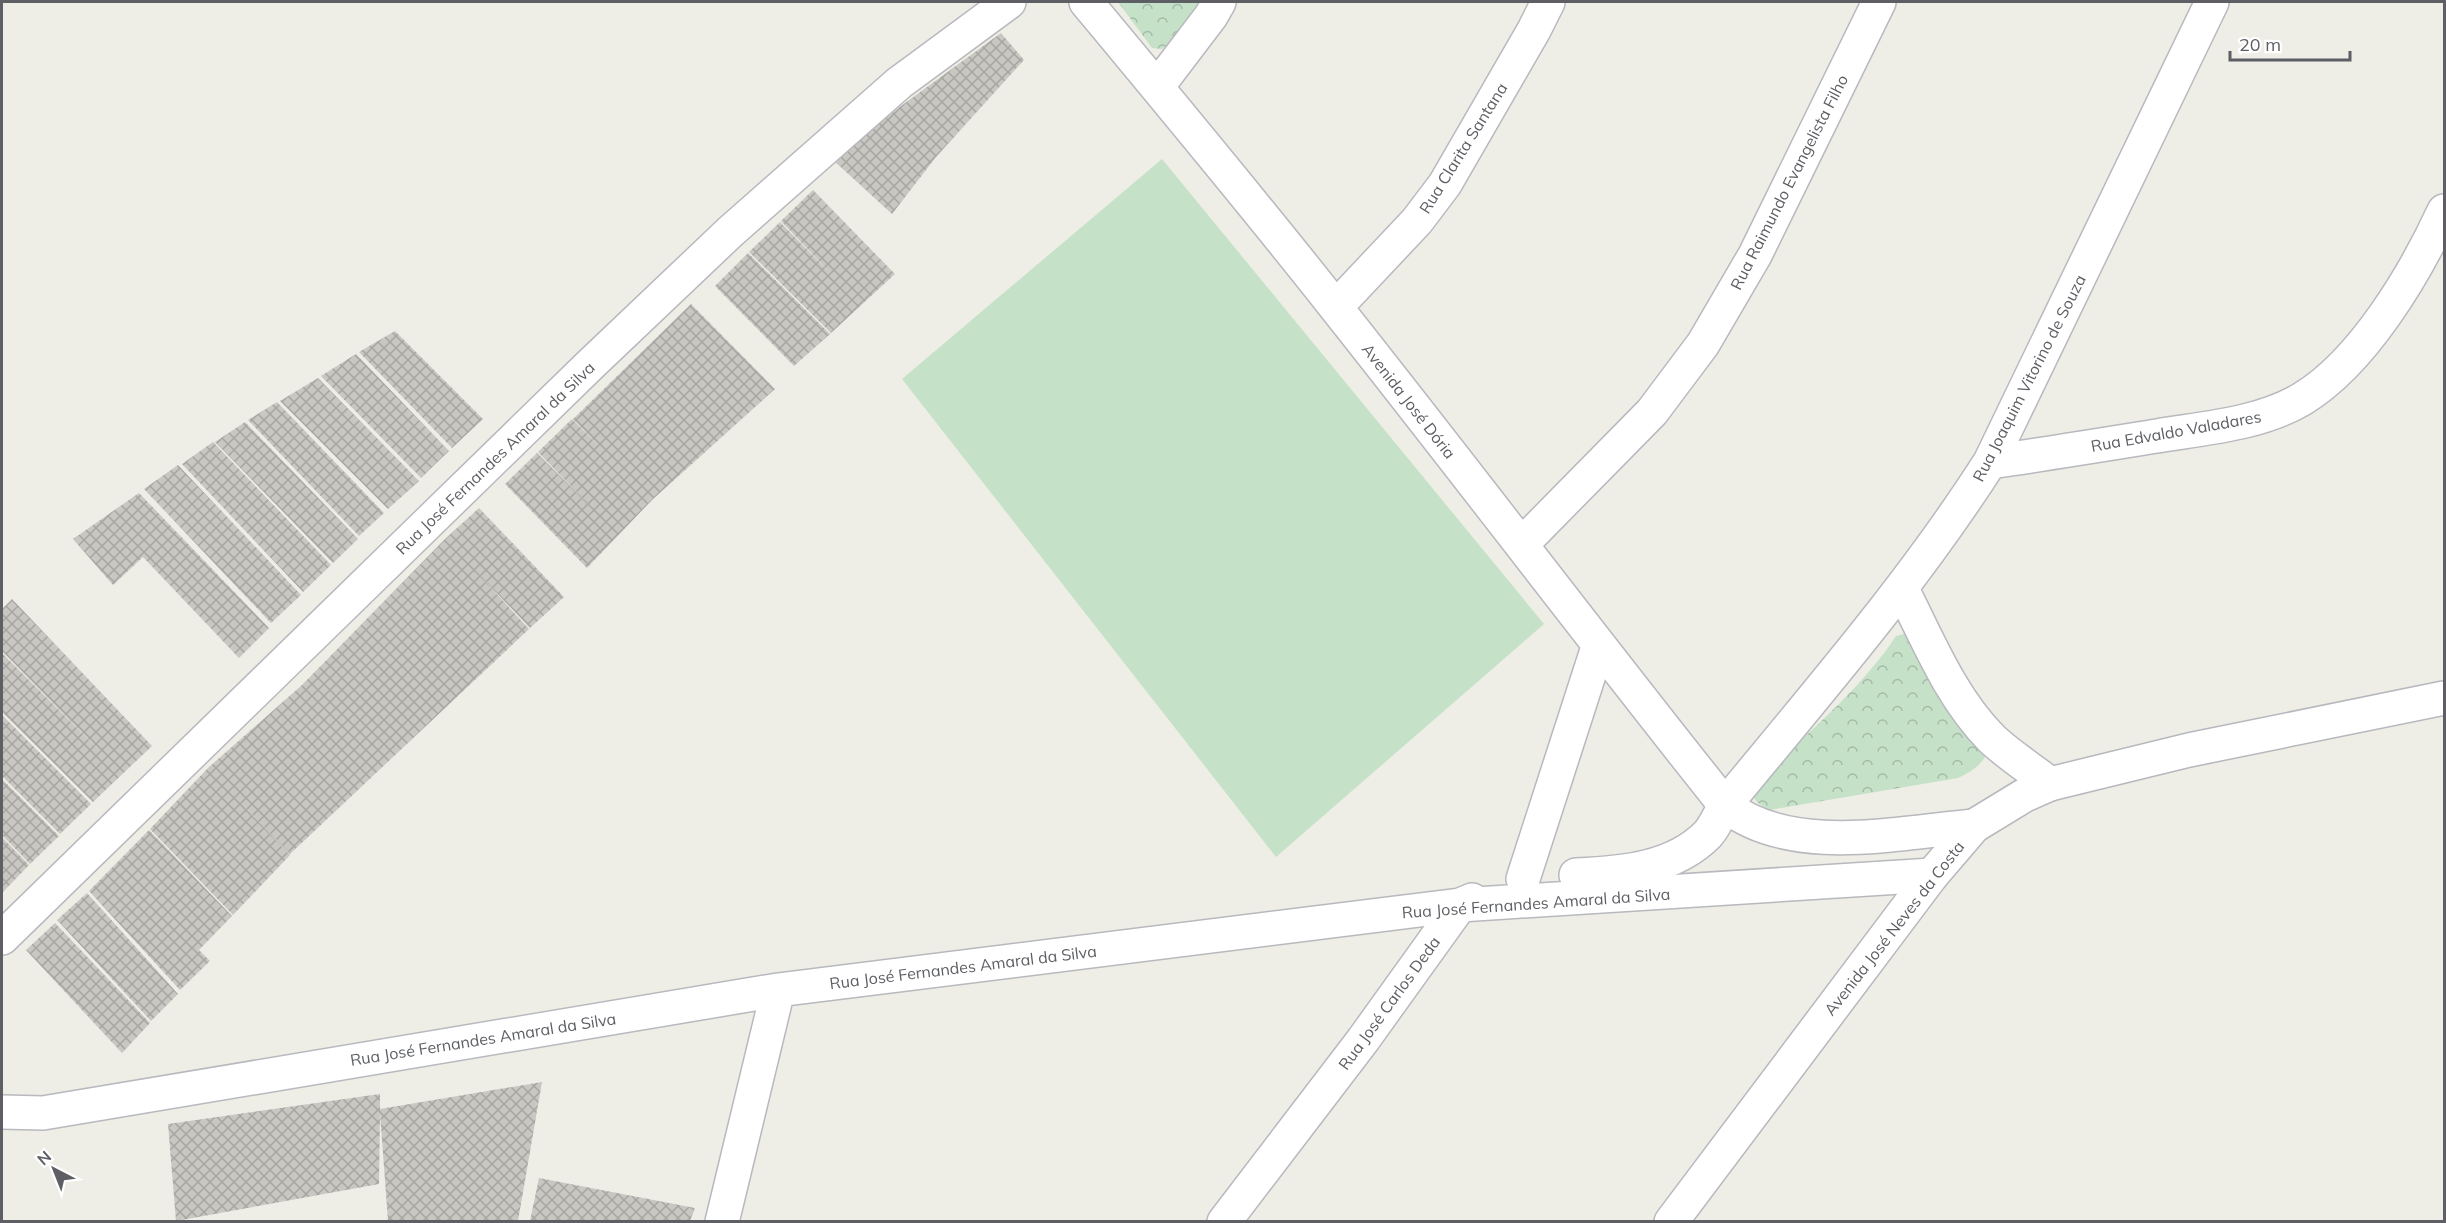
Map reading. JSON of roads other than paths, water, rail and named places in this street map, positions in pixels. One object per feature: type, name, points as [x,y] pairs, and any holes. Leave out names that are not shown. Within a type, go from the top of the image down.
[{"type":"street","name":"Rua José Fernandes Amaral da Silva","points":[[2,938],[730,232],[899,83],[1009,2]]},
{"type":"street","name":"Avenida José Dória","points":[[1086,2],[1336,307],[1522,544],[1598,647],[1725,805],[1757,826],[1825,838],[1974,826]]},
{"type":"street","points":[[1157,87],[1219,2]]},
{"type":"street","name":"Rua Clarita Santana","points":[[1336,307],[1418,221],[1445,184],[1548,2]]},
{"type":"street","name":"Rua Raimundo Evangelista Filho","points":[[1522,544],[1652,412],[1703,344],[1755,255],[1879,2]]},
{"type":"street","name":"Rua Joaquim Vitorino de Souza","points":[[1725,805],[1902,589],[1951,524],[1990,462],[2212,2]]},
{"type":"street","name":"Rua Edvaldo Valadares","points":[[1990,462],[2227,425],[2268,414],[2302,399],[2329,378],[2357,349],[2392,304],[2426,251],[2445,211]]},
{"type":"street","points":[[1902,589],[1943,670],[1966,707],[1992,739],[2050,784]]},
{"type":"street","points":[[1523,879],[1598,647]]},
{"type":"street","name":"Avenida José Neves da Costa","points":[[1671,1221],[1932,875],[1974,826],[2025,795],[2050,784],[2189,750],[2445,698]]},
{"type":"street","points":[[1460,906],[1523,879],[1636,870],[1665,860],[1693,846],[1709,832],[1725,805]]},
{"type":"street","name":"Rua José Fernandes Amaral da Silva","points":[[2,1112],[43,1113],[778,990],[1460,906],[1932,875]]},
{"type":"street","name":"Rua José Carlos Deda","points":[[1224,1221],[1363,1040],[1460,906]]},
{"type":"street","points":[[722,1221],[778,990]]}]
